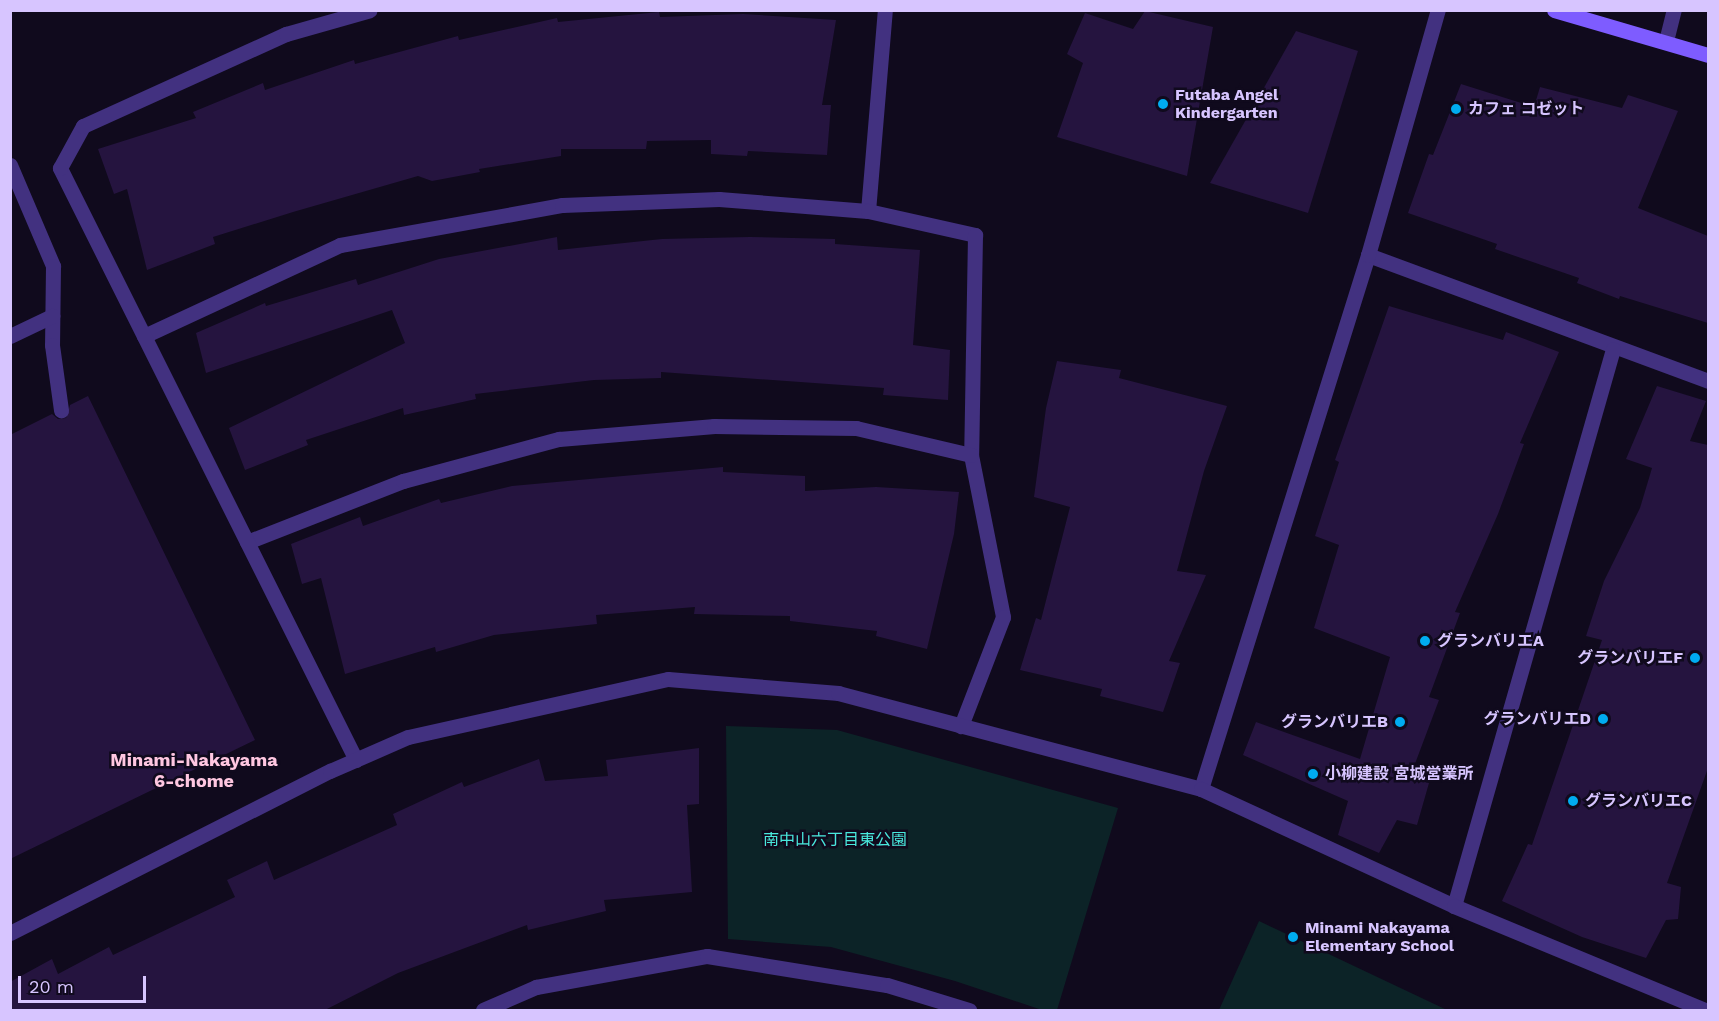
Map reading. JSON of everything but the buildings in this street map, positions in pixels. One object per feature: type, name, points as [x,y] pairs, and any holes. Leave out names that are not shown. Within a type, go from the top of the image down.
[{"type":"street","points":[[356,760],[60,168],[83,126],[286,34],[370,10]]},
{"type":"street","points":[[868,211],[885,10]]},
{"type":"street","points":[[1201,789],[1368,255],[1438,10]]},
{"type":"street","points":[[1554,10],[1708,55]]},
{"type":"street","points":[[1666,41],[1674,10]]},
{"type":"street","points":[[10,165],[53,266],[52,345],[62,410]]},
{"type":"street","points":[[144,336],[340,245],[562,205],[720,199],[868,211],[975,235],[971,454],[1003,617],[961,726]]},
{"type":"street","points":[[1368,255],[1613,349],[1708,381]]},
{"type":"street","points":[[10,336],[52,316]]},
{"type":"street","points":[[1454,906],[1613,349]]},
{"type":"street","points":[[247,542],[403,481],[560,439],[714,426],[856,428],[971,454]]},
{"type":"street","points":[[10,933],[356,760],[408,737],[668,679],[838,693],[1201,789],[1454,906],[1705,1011]]},
{"type":"street","points":[[483,1011],[536,987],[707,956],[887,985],[969,1011]]},
{"type":"green space","name":"南中山六丁目東公園","points":[[726,726],[837,730],[1118,808],[1057,1010],[1042,1010],[955,981],[831,947],[728,939]]},
{"type":"green space","points":[[1259,921],[1447,1010],[1219,1010]]},
{"type":"place","name":"Futaba Angel Kindergarten","points":[[1163,104]]},
{"type":"place","name":"カフェ コゼット","points":[[1456,109]]},
{"type":"place","name":"グランバリエA","points":[[1425,641]]},
{"type":"place","name":"グランバリエF","points":[[1695,658]]},
{"type":"place","name":"グランバリエD","points":[[1603,719]]},
{"type":"place","name":"グランバリエB","points":[[1400,722]]},
{"type":"place","name":"小柳建設 宮城営業所","points":[[1313,774]]},
{"type":"place","name":"グランバリエC","points":[[1573,801]]},
{"type":"place","name":"Minami Nakayama Elementary School","points":[[1293,937]]},
{"type":"district","name":"Minami-Nakayama 6-chome","points":[[194,771]]}]
